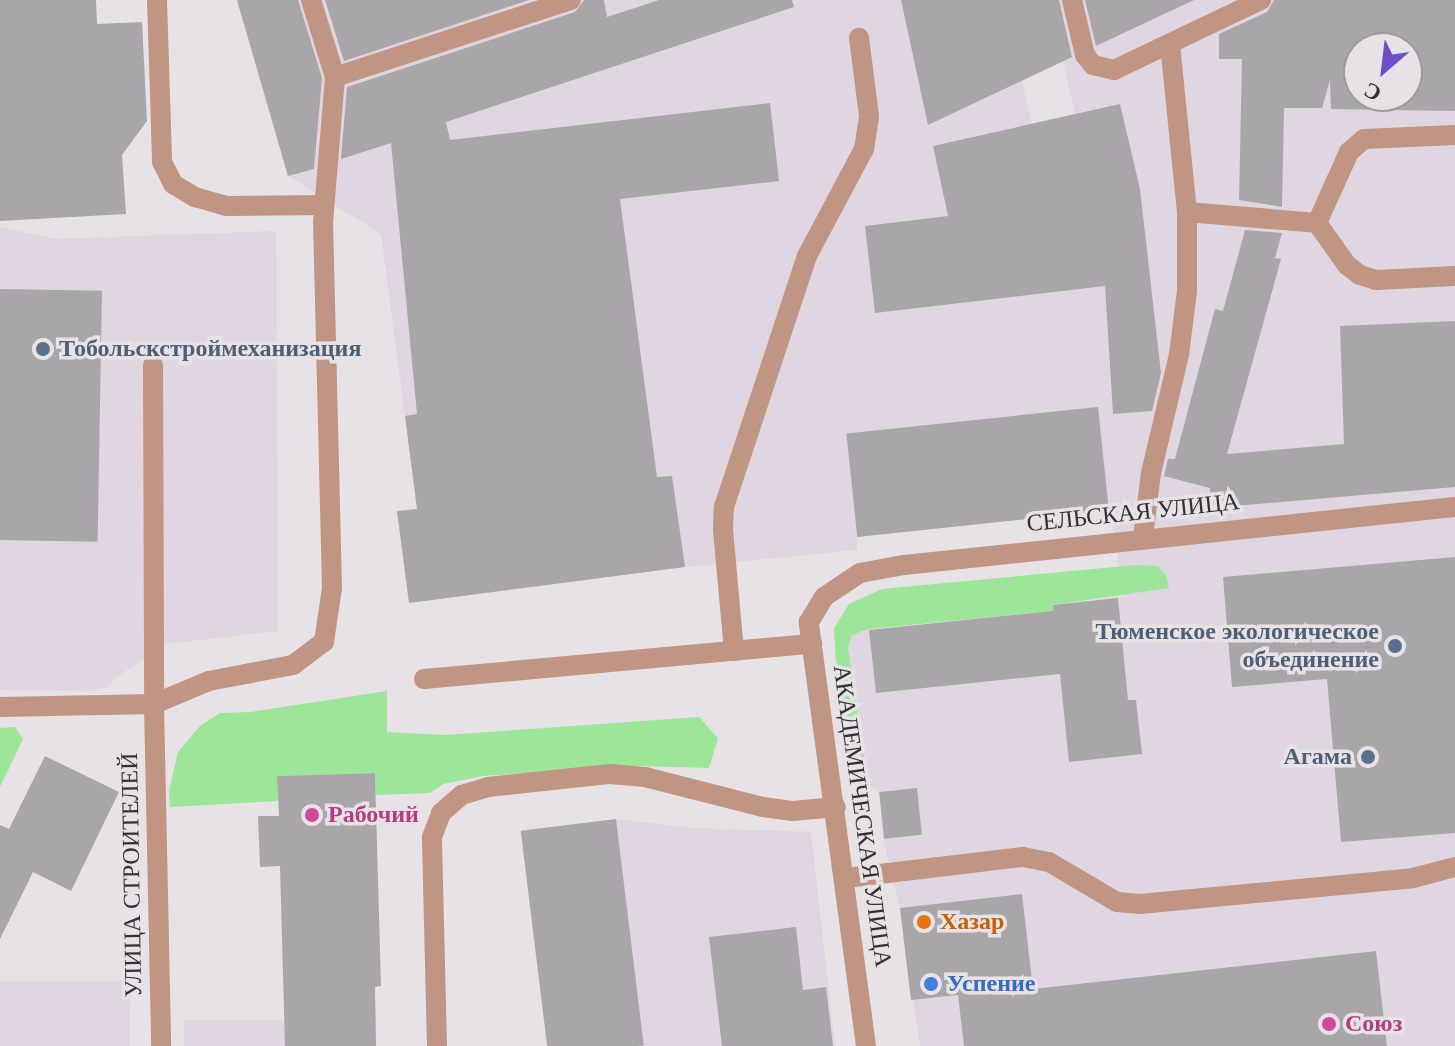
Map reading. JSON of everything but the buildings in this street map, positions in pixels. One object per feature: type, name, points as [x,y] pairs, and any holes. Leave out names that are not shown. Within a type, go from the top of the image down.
[{"type":"street","points":[[157,0],[162,162],[173,184],[195,197],[227,206],[324,205]]},
{"type":"street","points":[[0,707],[154,704],[209,681],[293,665],[324,642],[332,588],[324,205],[335,77],[311,0]]},
{"type":"street","points":[[335,77],[571,0]]},
{"type":"street","points":[[1072,0],[1085,55],[1093,65],[1114,70],[1261,0]]},
{"type":"street","points":[[734,651],[723,530],[724,507],[807,256],[864,149],[869,116],[859,38]]},
{"type":"street","points":[[1143,537],[1151,473],[1179,355],[1187,291],[1187,212],[1170,44]]},
{"type":"street","points":[[1317,223],[1349,152],[1364,139],[1455,135]]},
{"type":"street","points":[[1187,212],[1317,223],[1347,265],[1360,275],[1376,280],[1455,276]]},
{"type":"street","name":"УЛИЦА СТРОИТЕЛЕЙ","points":[[153,365],[154,704],[161,1046]]},
{"type":"street","name":"СЕЛЬСКАЯ УЛИЦА","points":[[824,597],[860,573],[1143,537],[1455,507]]},
{"type":"street","name":"АКАДЕМИЧЕСКАЯ УЛИЦА","points":[[824,597],[809,622],[846,878],[866,1046]]},
{"type":"street","points":[[424,679],[812,644]]},
{"type":"street","points":[[437,1046],[432,837],[441,813],[462,795],[488,787],[610,774],[645,777],[763,807],[793,811],[836,807]]},
{"type":"street","points":[[846,878],[1023,857],[1049,862],[1117,902],[1140,904],[1413,878],[1455,867]]},
{"type":"shaded area","points":[[237,0],[1004,0],[1032,124],[1075,114],[1049,0],[1455,0],[1455,1046],[920,1046],[900,908],[883,838],[879,792],[868,784],[848,647],[852,635],[869,630],[1053,611],[1053,605],[1125,596],[1109,510],[857,535],[857,550],[685,567],[409,603],[397,511],[417,509],[381,234],[288,176]]},
{"type":"shaded area","points":[[0,227],[55,239],[276,231],[278,631],[166,644],[114,679],[110,687],[91,691],[0,690]]},
{"type":"shaded area","points":[[616,819],[692,828],[811,832],[835,1046],[642,1046]]},
{"type":"shaded area","points":[[0,981],[130,981],[130,1046],[0,1046]]},
{"type":"shaded area","points":[[184,1020],[376,1020],[376,1046],[184,1046]]},
{"type":"green space","points":[[1136,565],[1158,566],[1166,575],[1169,588],[1053,605],[1053,611],[869,629],[852,635],[848,647],[868,784],[852,774],[839,718],[834,628],[849,604],[882,589]]},
{"type":"green space","points":[[387,691],[387,732],[445,735],[699,717],[718,738],[709,768],[637,766],[482,776],[443,784],[430,793],[376,795],[375,773],[278,776],[278,801],[170,807],[169,791],[178,752],[200,726],[220,713],[251,712]]},
{"type":"green space","points":[[15,727],[23,739],[0,787],[0,728]]},
{"type":"place","name":"Тобольскстроймеханизация","points":[[43,349]]},
{"type":"place","name":"Тюменское экологическое объединение","points":[[1395,646]]},
{"type":"place","name":"Агама","points":[[1368,757]]},
{"type":"place","name":"Рабочий","points":[[312,815]]},
{"type":"place","name":"Хазар","points":[[924,922]]},
{"type":"place","name":"Успение","points":[[931,984]]},
{"type":"place","name":"Союз","points":[[1329,1024]]}]
